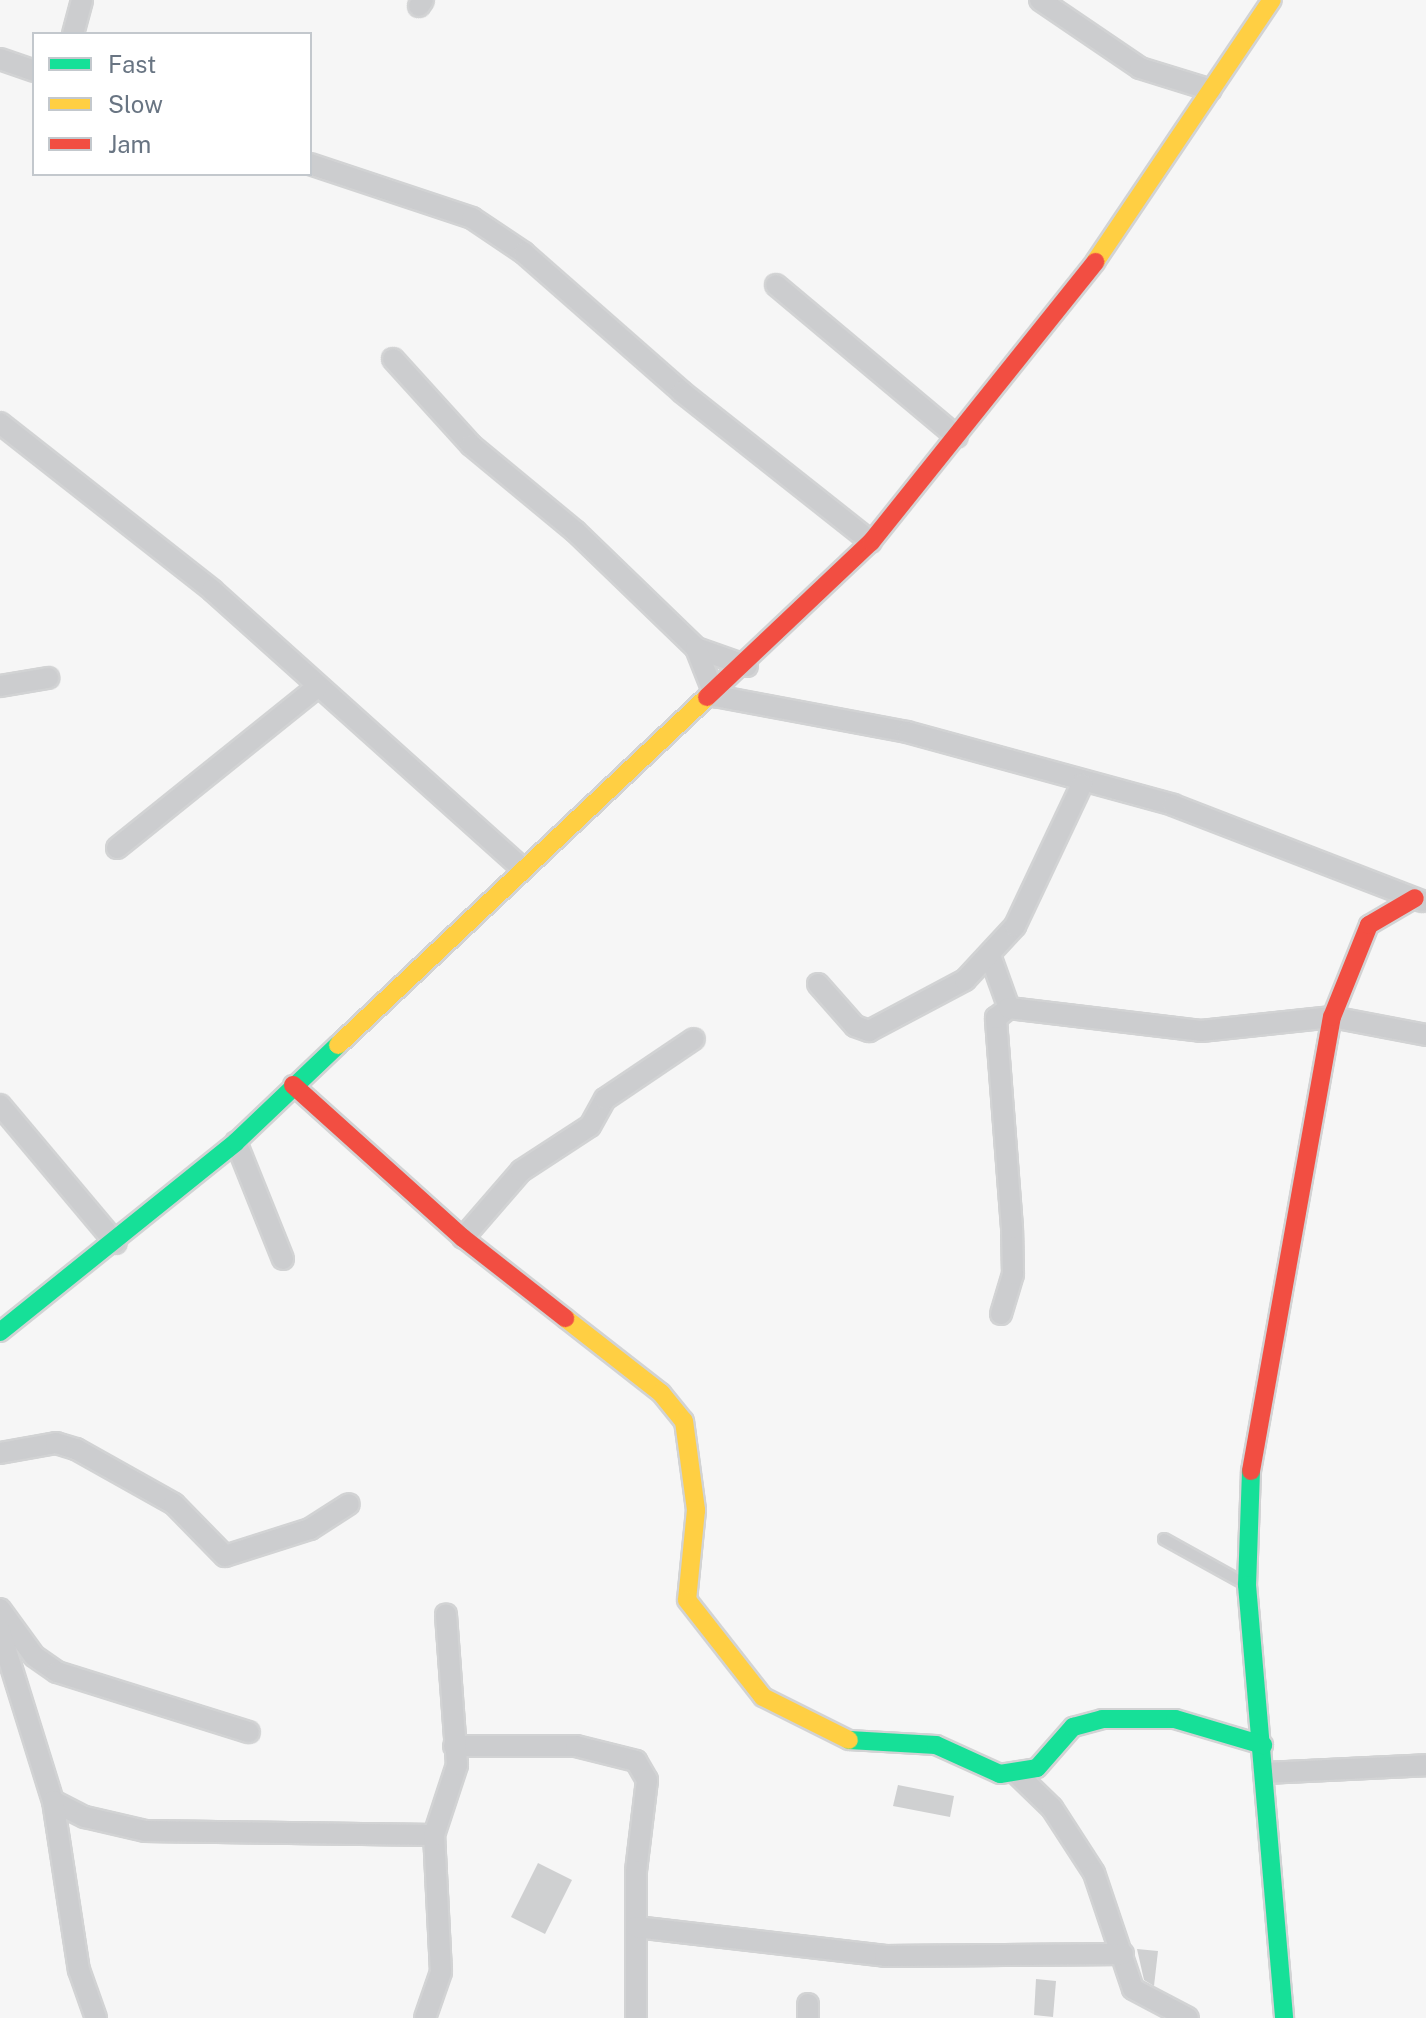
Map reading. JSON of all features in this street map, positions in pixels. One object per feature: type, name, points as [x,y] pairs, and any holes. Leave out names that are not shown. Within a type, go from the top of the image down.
[{"type":"street","points":[[74,32],[82,0]]},
{"type":"street","points":[[1040,0],[1140,68],[1211,90]]},
{"type":"street","points":[[0,1332],[116,1243],[236,1142],[523,869],[747,666],[871,542],[1082,280],[1272,0]]},
{"type":"street","points":[[0,59],[32,70]]},
{"type":"street","points":[[312,165],[472,218],[524,253],[693,401],[871,542]]},
{"type":"street","points":[[776,285],[957,437]]},
{"type":"street","points":[[393,359],[471,445],[575,531],[696,648],[715,696]]},
{"type":"street","points":[[0,423],[212,590],[523,869]]},
{"type":"street","points":[[696,648],[747,666]]},
{"type":"street","points":[[0,686],[48,678]]},
{"type":"street","points":[[117,848],[180,804],[317,687]]},
{"type":"street","points":[[715,696],[907,732],[1082,784],[1173,805],[1421,900]]},
{"type":"street","points":[[818,984],[855,1026],[869,1031],[991,958],[1037,885],[1082,784]]},
{"type":"street","points":[[1284,2018],[1247,1585],[1252,1447],[1332,1017],[1369,925],[1421,900]]},
{"type":"street","points":[[991,958],[1009,1008]]},
{"type":"street","points":[[1001,1314],[1013,1274],[996,1018],[1009,1008],[1201,1031],[1332,1017],[1426,1035]]},
{"type":"street","points":[[463,1238],[521,1171],[590,1126],[605,1099],[694,1039]]},
{"type":"street","points":[[293,1085],[463,1238],[661,1393],[684,1421],[696,1510],[687,1600],[763,1697],[835,1736],[870,1745],[936,1745],[1018,1775],[1052,1808],[1094,1873],[1133,1989],[1188,2018]]},
{"type":"street","points":[[0,1105],[116,1243]]},
{"type":"street","points":[[236,1142],[283,1259]]},
{"type":"street","points":[[0,1453],[56,1443],[76,1449],[174,1504],[225,1556],[310,1529],[349,1504]]},
{"type":"street","points":[[0,1609],[34,1656],[57,1672],[249,1732]]},
{"type":"street","points":[[425,2018],[441,1972],[434,1835],[457,1765],[446,1614]]},
{"type":"street","points":[[0,1631],[6,1669],[53,1801],[79,1970],[96,2018]]},
{"type":"street","points":[[1018,1775],[1037,1768],[1073,1727],[1102,1719],[1175,1719],[1263,1745]]},
{"type":"street","points":[[454,1746],[576,1746],[636,1761],[647,1780],[636,1927],[636,2018]]},
{"type":"street","points":[[1265,1773],[1426,1765]]},
{"type":"street","points":[[53,1801],[145,1831],[434,1835]]},
{"type":"street","points":[[636,1927],[885,1956],[1123,1954]]},
{"type":"lane","points":[[1164,1539],[1247,1585]]},
{"type":"building","points":[[898,1785],[954,1796],[950,1817],[893,1806]]},
{"type":"building","points":[[538,1863],[572,1880],[545,1934],[511,1917]]},
{"type":"building","points":[[1137,1949],[1158,1951],[1154,1986],[1144,1980]]},
{"type":"building","points":[[1036,1979],[1056,1981],[1053,2017],[1034,2015]]},
{"type":"traffic: fast","points":[[0,1332],[236,1142],[338,1045]]},
{"type":"traffic: fast","points":[[1251,1471],[1247,1585],[1284,2018]]},
{"type":"traffic: fast","points":[[849,1740],[936,1745],[1000,1774],[1037,1768],[1073,1727],[1102,1719],[1175,1719],[1263,1745]]},
{"type":"traffic: slow","points":[[1095,262],[1272,0]]},
{"type":"traffic: slow","points":[[338,1045],[707,697]]},
{"type":"traffic: slow","points":[[565,1318],[661,1393],[684,1421],[696,1510],[687,1600],[763,1697],[849,1740]]},
{"type":"traffic: jam","points":[[707,697],[871,542],[1095,262]]},
{"type":"traffic: jam","points":[[1251,1471],[1332,1017],[1369,925],[1415,898]]},
{"type":"traffic: jam","points":[[293,1085],[463,1238],[565,1318]]}]
